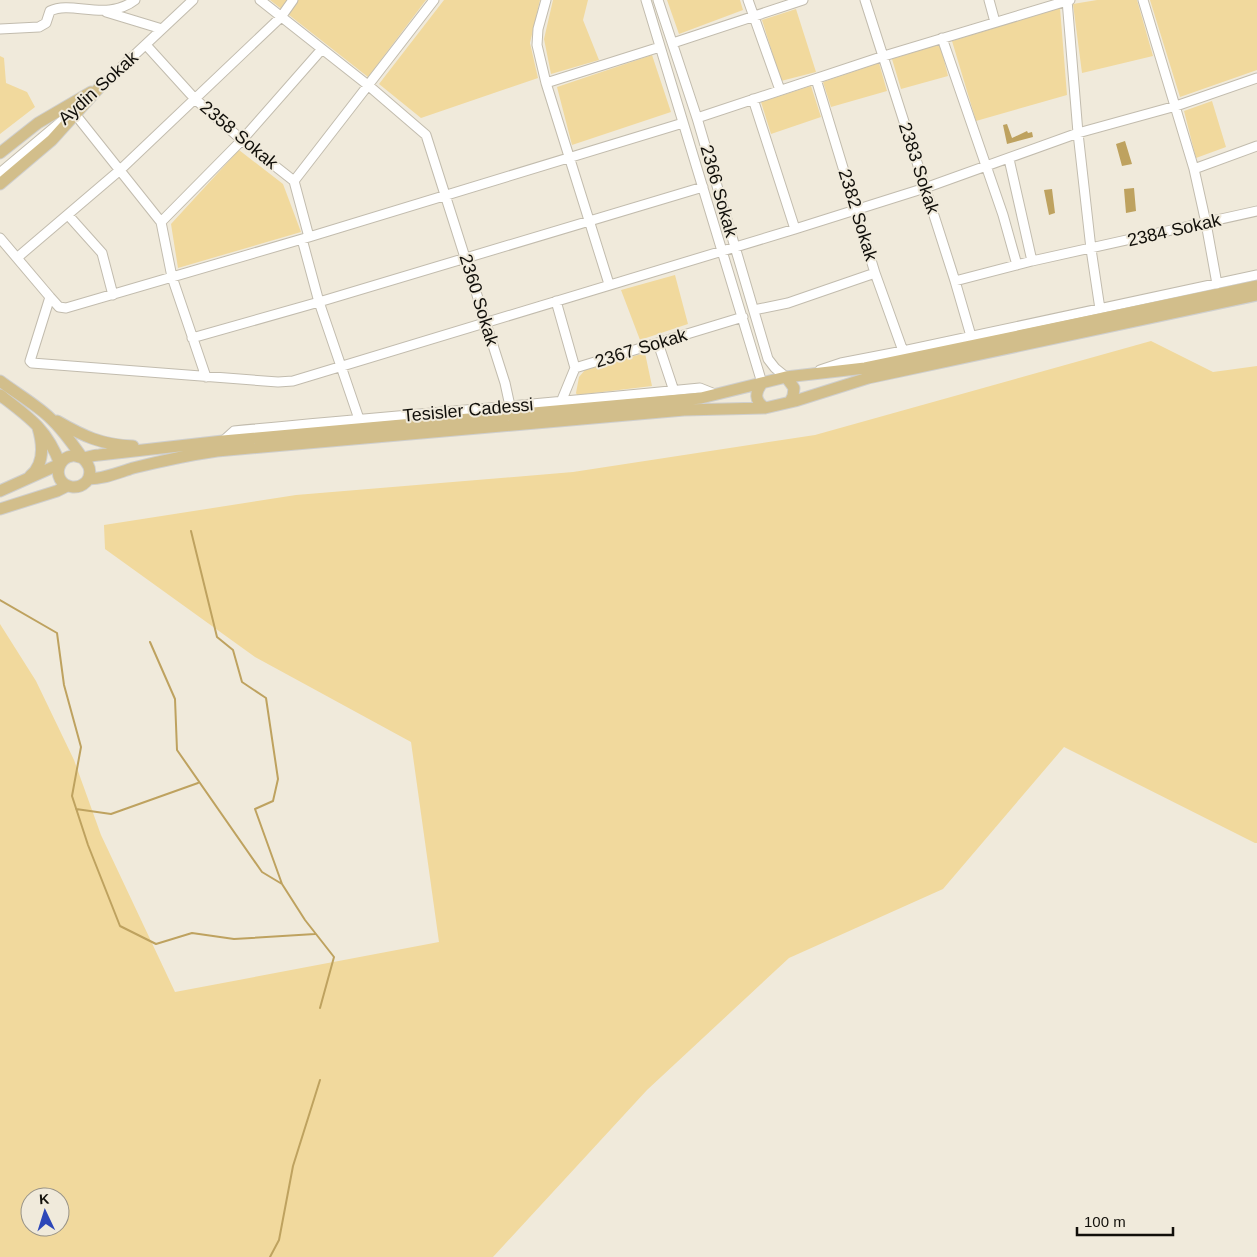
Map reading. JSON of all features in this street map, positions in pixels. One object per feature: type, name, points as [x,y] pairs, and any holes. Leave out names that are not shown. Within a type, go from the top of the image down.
[{"type":"main road","points":[[0,184],[52,140],[99,88]]},
{"type":"main road","points":[[0,153],[38,123],[99,88]]},
{"type":"main road","points":[[0,491],[60,464],[67,457],[78,456],[82,458],[99,454],[223,441],[683,400],[786,377],[865,368],[1257,286]]},
{"type":"main road","points":[[88,479],[102,479],[133,468],[182,456],[217,451],[684,410],[765,408],[868,378],[1257,295]]},
{"type":"main road","points":[[786,377],[794,388],[790,402]]},
{"type":"main road","points":[[0,381],[50,417],[84,436],[124,446],[177,446]]},
{"type":"main road","points":[[762,383],[758,389],[756,399],[765,408]]},
{"type":"main road","points":[[0,395],[37,424],[52,444],[60,464],[58,474],[67,486]]},
{"type":"main road","points":[[0,509],[67,486],[77,487],[88,479],[89,465],[50,417]]},
{"type":"main road","points":[[27,478],[36,471],[42,457],[42,442],[37,424]]},
{"type":"street","points":[[0,29],[43,26],[53,4],[96,10],[119,9],[135,0]]},
{"type":"street","name":"Aydin Sokak","points":[[0,173],[99,88],[193,0]]},
{"type":"street","name":"2360 Sokak","points":[[260,0],[369,86],[426,135],[505,383],[510,406]]},
{"type":"street","points":[[18,257],[120,170],[281,17],[293,0]]},
{"type":"street","points":[[294,181],[434,0]]},
{"type":"street","points":[[546,0],[538,29],[537,45],[546,83],[609,284]]},
{"type":"street","name":"2366 Sokak","points":[[646,0],[762,383]]},
{"type":"street","name":"2366 Sokak","points":[[658,0],[698,118],[768,359],[786,377]]},
{"type":"street","points":[[748,0],[780,90]]},
{"type":"street","points":[[673,43],[803,0]]},
{"type":"street","name":"2383 Sokak","points":[[865,0],[955,280],[971,336]]},
{"type":"street","points":[[989,0],[995,22]]},
{"type":"street","points":[[698,118],[884,56],[1068,0],[1078,133],[1100,309]]},
{"type":"street","points":[[1143,0],[1194,169],[1217,284]]},
{"type":"street","points":[[96,10],[162,29]]},
{"type":"street","points":[[942,38],[1003,214],[1017,265]]},
{"type":"street","name":"2358 Sokak","points":[[146,45],[195,99],[242,140],[294,181],[320,302],[359,419]]},
{"type":"street","points":[[546,83],[660,47]]},
{"type":"street","points":[[161,222],[242,140],[322,49]]},
{"type":"street","name":"2382 Sokak","points":[[816,78],[875,273],[904,351]]},
{"type":"street","points":[[50,297],[30,361],[32,363],[278,382],[293,381],[857,210],[1010,159],[1078,133],[1176,106],[1257,78]]},
{"type":"street","points":[[0,167],[99,88]]},
{"type":"street","points":[[753,99],[795,229]]},
{"type":"street","points":[[76,114],[161,222],[172,278],[206,377]]},
{"type":"street","points":[[0,238],[59,307],[66,308],[113,296],[683,123]]},
{"type":"street","points":[[1194,169],[1257,146]]},
{"type":"street","points":[[1010,159],[1032,262]]},
{"type":"street","points":[[192,338],[320,302],[703,187]]},
{"type":"street","name":"2384 Sokak","points":[[955,280],[1257,211]]},
{"type":"street","points":[[68,215],[102,254],[113,296]]},
{"type":"street","points":[[754,310],[788,303],[875,273]]},
{"type":"street","points":[[808,375],[841,363],[1257,275]]},
{"type":"street","points":[[556,300],[575,368]]},
{"type":"street","name":"2367 Sokak","points":[[561,402],[575,368],[743,317]]},
{"type":"street","points":[[658,343],[674,391]]},
{"type":"street","name":"Tesisler Cadessi","points":[[223,441],[234,431],[359,419],[700,388],[716,394]]},
{"type":"shaded area","points":[[270,0],[426,0],[368,77]]},
{"type":"shaded area","points":[[444,0],[540,0],[530,43],[538,78],[421,118],[379,84]]},
{"type":"shaded area","points":[[553,0],[588,0],[583,20],[599,60],[551,74],[544,39]]},
{"type":"shaded area","points":[[667,0],[740,0],[743,10],[679,34]]},
{"type":"shaded area","points":[[1097,0],[1137,0],[1153,56],[1082,73],[1073,4]]},
{"type":"shaded area","points":[[1150,0],[1257,0],[1257,70],[1180,97]]},
{"type":"shaded area","points":[[1060,8],[1067,95],[976,121],[952,41]]},
{"type":"shaded area","points":[[796,9],[816,72],[781,81],[762,20]]},
{"type":"shaded area","points":[[940,44],[948,76],[901,89],[892,59]]},
{"type":"shaded area","points":[[652,55],[671,112],[572,145],[557,87]]},
{"type":"shaded area","points":[[0,56],[4,58],[6,83],[27,92],[35,107],[0,134]]},
{"type":"shaded area","points":[[879,63],[887,91],[831,107],[823,82]]},
{"type":"shaded area","points":[[811,86],[821,117],[771,134],[761,102]]},
{"type":"shaded area","points":[[1212,101],[1226,147],[1196,158],[1184,111]]},
{"type":"shaded area","points":[[1007,124],[1012,138],[1027,131],[1028,133],[1032,132],[1033,137],[1007,144],[1003,125]]},
{"type":"shaded area","points":[[1125,141],[1132,164],[1122,166],[1116,144]]},
{"type":"shaded area","points":[[239,150],[283,184],[301,232],[178,268],[171,224]]},
{"type":"shaded area","points":[[1134,188],[1136,211],[1126,213],[1124,189]]},
{"type":"shaded area","points":[[1052,189],[1055,213],[1049,215],[1044,190]]},
{"type":"shaded area","points":[[675,275],[688,324],[640,340],[621,290]]},
{"type":"shaded area","points":[[1151,341],[1213,372],[1257,366],[1257,843],[1064,747],[943,889],[789,958],[647,1090],[493,1257],[0,1257],[0,624],[36,681],[74,760],[101,835],[175,992],[439,942],[411,742],[255,657],[105,549],[104,525],[296,495],[573,472],[815,435]]},
{"type":"shaded area","points":[[645,353],[652,386],[577,395],[579,377],[585,370]]},
{"type":"waterway","points":[[191,531],[217,637],[233,650],[242,682],[266,698],[278,779],[273,801],[255,809],[282,884],[305,920],[334,957],[320,1008]]},
{"type":"waterway","points":[[0,600],[57,633],[64,685],[81,747],[72,796],[88,845],[120,926],[156,944],[192,933],[234,939],[315,934]]},
{"type":"waterway","points":[[150,642],[175,699],[177,750],[262,872],[282,884]]},
{"type":"waterway","points":[[76,809],[111,814],[198,783]]},
{"type":"waterway","points":[[270,1257],[279,1240],[293,1166],[320,1080]]}]
